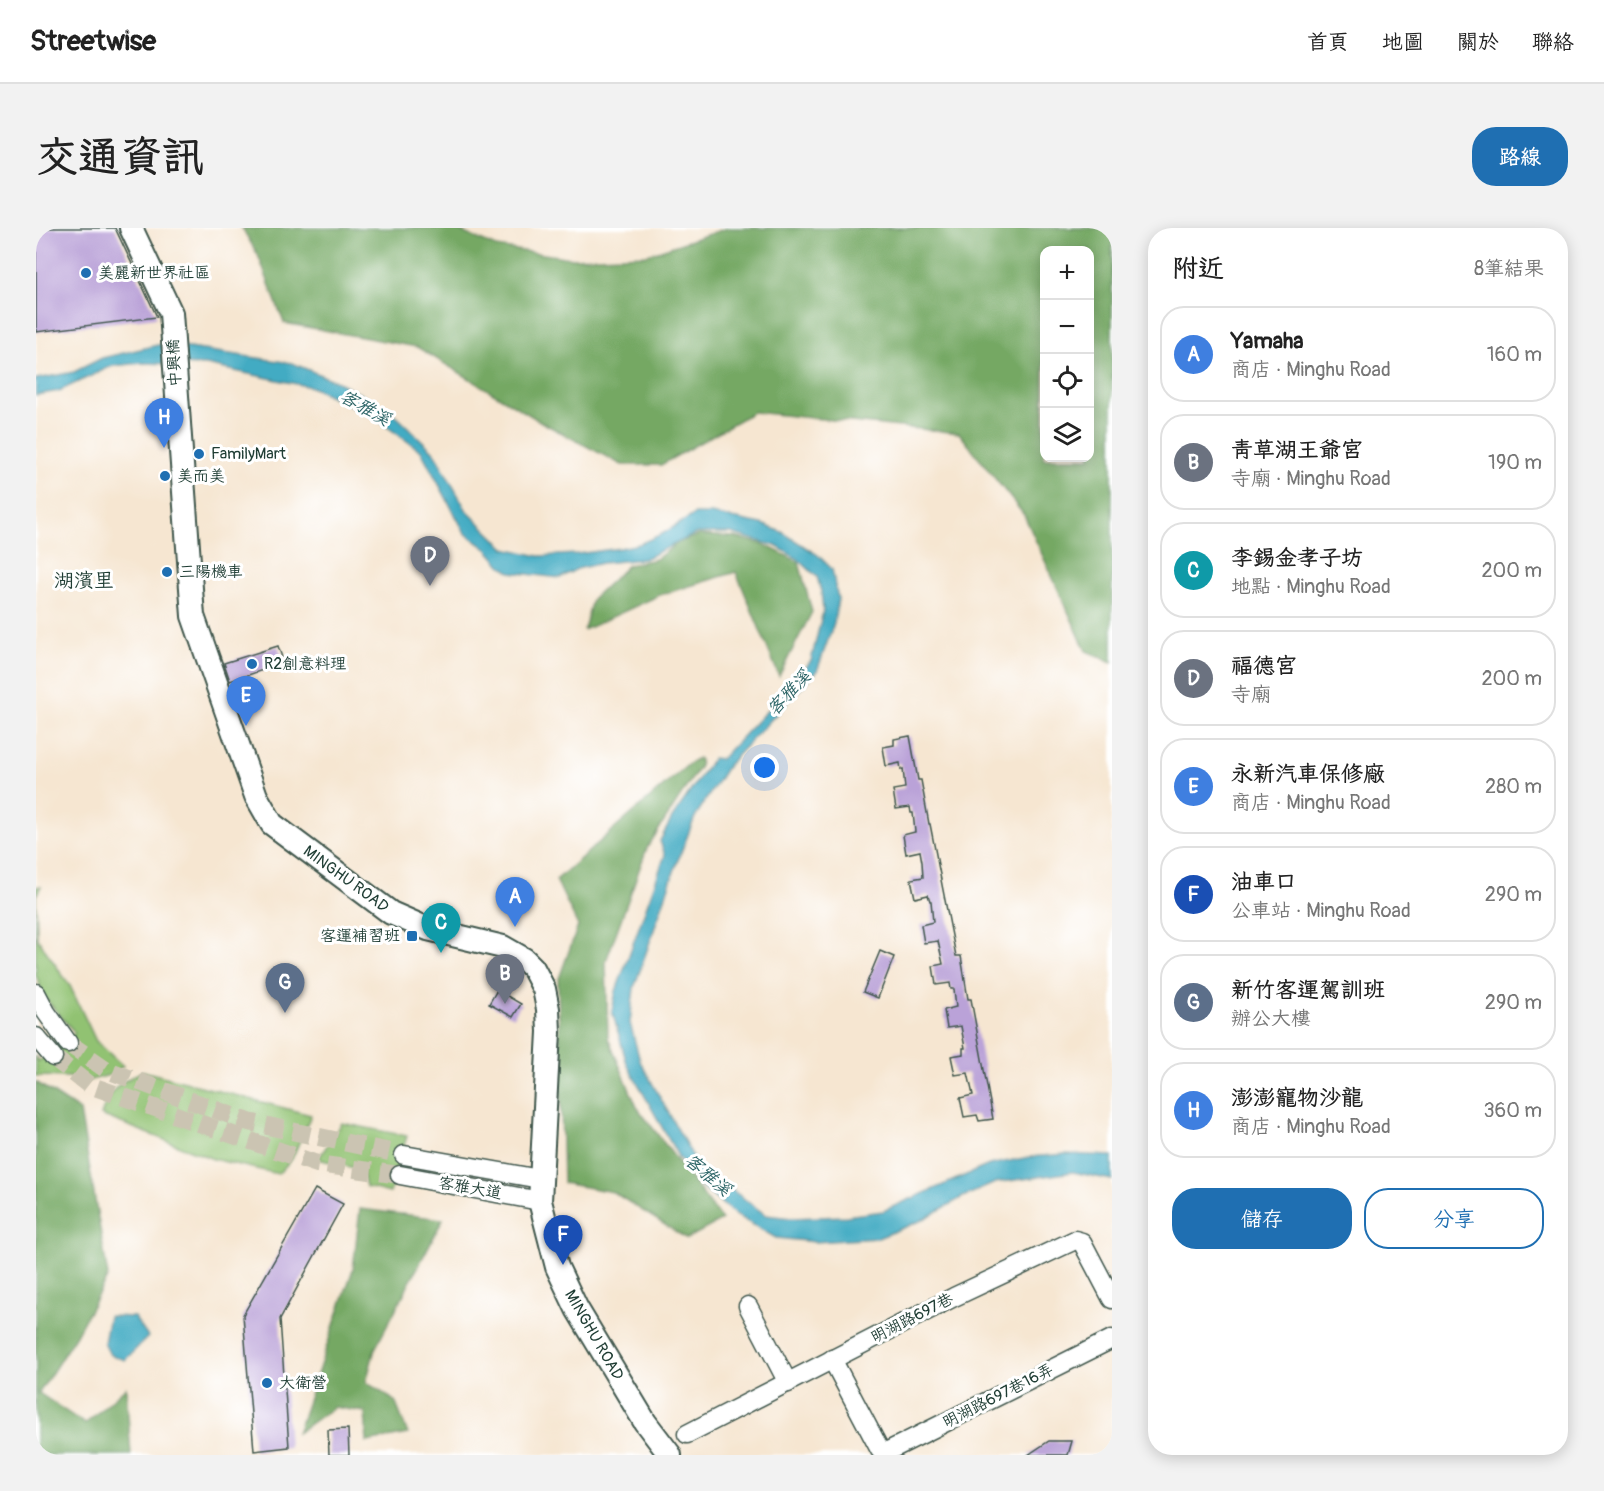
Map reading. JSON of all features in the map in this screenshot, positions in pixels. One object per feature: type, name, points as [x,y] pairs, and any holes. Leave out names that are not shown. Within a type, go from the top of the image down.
[{"type":"main road","name":"中興橋","points":[[131,228],[171,313],[177,412]]},
{"type":"main road","name":"MINGHU ROAD","points":[[177,412],[183,463],[193,616],[255,796],[272,824],[391,913],[428,929],[503,947],[524,959],[533,968],[544,989],[548,1009],[540,1190],[557,1267],[577,1309],[645,1422],[670,1455]]},
{"type":"street","points":[[36,993],[46,1012],[68,1043]]},
{"type":"street","points":[[36,1036],[53,1057]]},
{"type":"street","name":"客雅大道","points":[[404,1155],[540,1190]]},
{"type":"street","name":"客雅大道","points":[[400,1175],[540,1190]]},
{"type":"street","name":"明湖路697巷","points":[[687,1434],[954,1297],[1075,1240],[1082,1242],[1112,1299]]},
{"type":"street","points":[[748,1306],[788,1383]]},
{"type":"street","name":"明湖路697巷16弄","points":[[832,1359],[880,1450],[886,1452],[1112,1339]]},
{"type":"green space","points":[[242,228],[453,228],[496,247],[571,258],[646,255],[727,228],[1112,228],[1112,662],[1086,651],[1024,515],[959,433],[753,412],[661,465],[622,465],[543,423],[417,347],[284,323],[258,255]]},
{"type":"green space","points":[[699,535],[734,537],[763,544],[799,562],[812,612],[779,676],[736,572],[660,595],[584,630],[592,599],[628,565],[656,559],[679,542]]},
{"type":"green space","points":[[698,758],[700,766],[647,848],[606,961],[608,1038],[637,1107],[722,1220],[687,1239],[613,1192],[563,1183],[558,981],[578,926],[556,880]]},
{"type":"green space","points":[[36,896],[37,938],[70,986],[96,1041],[123,1066],[110,1075],[87,1081],[68,1077],[36,1076],[36,1057],[39,1061],[75,1033],[44,997],[36,975]]},
{"type":"green space","points":[[143,1071],[311,1115],[292,1159],[278,1174],[213,1159],[101,1115],[116,1087]]},
{"type":"green space","points":[[36,1082],[80,1111],[108,1276],[76,1335],[39,1393],[85,1424],[126,1387],[131,1455],[36,1455]]},
{"type":"green space","points":[[342,1123],[407,1136],[390,1193],[366,1187],[362,1170],[318,1159]]},
{"type":"green space","points":[[360,1209],[443,1219],[375,1349],[366,1382],[395,1401],[408,1434],[367,1442],[365,1412],[334,1407],[297,1433],[353,1269]]},
{"type":"water","name":"客雅溪","points":[[162,344],[292,363],[340,383],[391,411],[434,452],[467,511],[505,548],[539,556],[620,548],[639,544],[662,534],[695,514],[711,514],[762,524],[782,532],[818,555],[832,569],[838,599],[834,623],[817,671],[728,765],[695,817],[634,988],[630,1023],[640,1061],[697,1164],[766,1215],[791,1218],[846,1216],[883,1211],[989,1165],[1029,1157],[1066,1154],[1112,1156],[1112,1180],[1073,1172],[995,1183],[963,1197],[920,1221],[878,1238],[815,1242],[776,1238],[737,1216],[700,1186],[678,1156],[627,1064],[612,1011],[616,991],[665,855],[660,841],[672,818],[713,758],[721,759],[811,661],[823,611],[817,577],[798,559],[776,546],[731,533],[697,533],[644,559],[602,563],[577,569],[560,578],[510,572],[488,550],[465,533],[421,451],[369,414],[311,387],[206,365],[143,363],[112,366],[59,391],[36,395],[36,379],[74,372],[102,358]]},
{"type":"water","points":[[109,1316],[134,1317],[148,1337],[125,1360],[110,1355],[104,1343]]},
{"type":"building","name":"美麗新世界社區","points":[[36,228],[115,228],[157,317],[36,332]]},
{"type":"building","name":"R2創意料理","points":[[278,646],[284,663],[230,681],[224,663]]},
{"type":"building","points":[[910,736],[956,956],[961,956],[968,999],[971,999],[993,1119],[979,1121],[977,1115],[964,1117],[960,1098],[973,1095],[968,1073],[955,1075],[951,1056],[963,1054],[963,1048],[965,1048],[961,1026],[947,1028],[944,1010],[956,1007],[954,989],[951,989],[950,983],[936,985],[933,966],[943,964],[938,941],[924,943],[921,925],[933,922],[931,901],[928,895],[915,898],[911,879],[923,877],[920,851],[906,854],[903,835],[915,832],[913,813],[910,807],[896,809],[893,790],[905,788],[903,769],[901,770],[900,763],[886,766],[883,747],[894,745],[894,739]]},
{"type":"building","points":[[880,951],[894,957],[878,998],[863,992]]},
{"type":"building","points":[[497,990],[521,1004],[513,1017],[489,1004]]},
{"type":"building","name":"大衛營","points":[[315,1189],[343,1204],[280,1319],[289,1447],[254,1451],[243,1315]]},
{"type":"building","points":[[348,1429],[349,1455],[329,1455],[328,1430]]},
{"type":"building","points":[[1049,1441],[1072,1441],[1068,1455],[1028,1455]]},
{"type":"tunnel","points":[[68,1043],[107,1070],[249,1122],[404,1155]]},
{"type":"tunnel","points":[[53,1057],[89,1085],[317,1164],[400,1175]]},
{"type":"place","name":"美麗新世界社區","points":[[86,273]]},
{"type":"place","name":"澎澎寵物沙龍","points":[[164,448]]},
{"type":"place","name":"FamilyMart","points":[[199,454]]},
{"type":"place","name":"美而美","points":[[165,476]]},
{"type":"place","name":"三陽機車","points":[[167,572]]},
{"type":"place","name":"福德宮","points":[[430,586]]},
{"type":"place","name":"R2創意料理","points":[[252,664]]},
{"type":"place","name":"永新汽車保修廠","points":[[246,726]]},
{"type":"place","name":"Yamaha","points":[[515,927]]},
{"type":"place","name":"客運補習班","points":[[412,936]]},
{"type":"place","name":"李錫金孝子坊","points":[[441,953]]},
{"type":"place","name":"青草湖王爺宮","points":[[505,1004]]},
{"type":"place","name":"新竹客運駕訓班","points":[[285,1013]]},
{"type":"place","name":"油車口","points":[[563,1265]]},
{"type":"place","name":"大衛營","points":[[267,1383]]},
{"type":"district","name":"湖濱里","points":[[84,580]]}]
